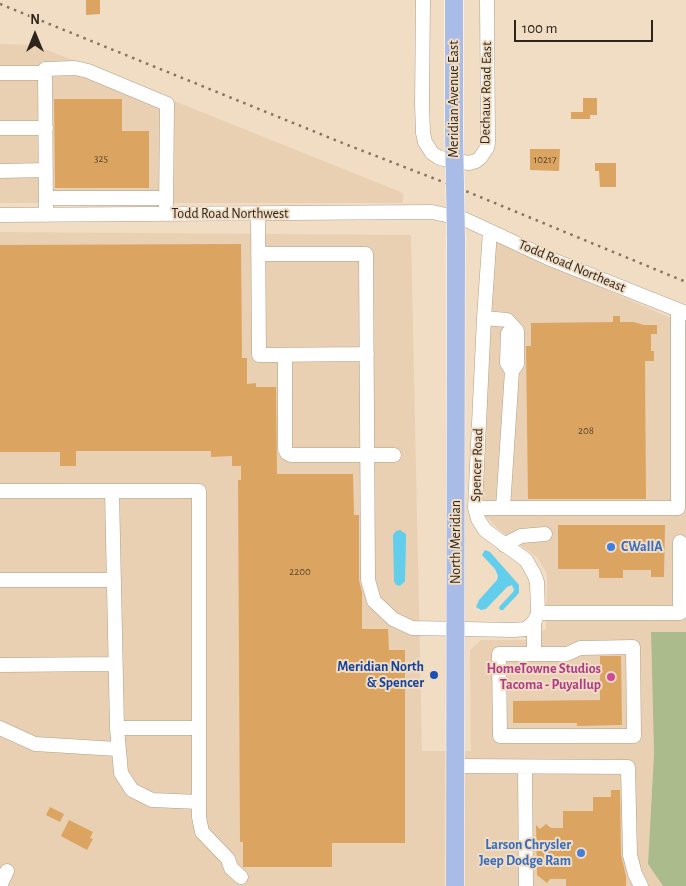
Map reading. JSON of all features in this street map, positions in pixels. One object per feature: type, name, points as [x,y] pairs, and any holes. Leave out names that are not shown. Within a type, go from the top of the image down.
[{"type":"main road","name":"Meridian Avenue East","points":[[454,0],[454,197]]},
{"type":"main road","name":"North Meridian","points":[[454,197],[456,239],[455,886]]},
{"type":"street","name":"Dechaux Road East","points":[[423,0],[422,104],[425,142],[432,153],[444,160],[469,163],[476,162],[480,158],[488,143],[487,0]]},
{"type":"street","points":[[46,215],[46,69],[82,69],[167,104],[166,214]]},
{"type":"street","points":[[0,73],[46,73]]},
{"type":"street","points":[[0,128],[46,128]]},
{"type":"street","points":[[0,171],[46,170]]},
{"type":"street","points":[[46,198],[166,198]]},
{"type":"street","name":"Todd Road Northwest","points":[[0,215],[432,212],[458,218]]},
{"type":"street","points":[[258,213],[259,355],[366,354]]},
{"type":"street","name":"Todd Road Northeast","points":[[458,218],[548,258],[682,312]]},
{"type":"street","name":"Spencer Road","points":[[490,231],[484,318],[476,508],[482,525],[504,545],[526,560],[532,569],[537,582],[534,654]]},
{"type":"street","points":[[258,254],[366,254],[368,580],[371,594],[384,612],[412,628],[455,630],[526,629],[536,617],[680,613],[680,542]]},
{"type":"street","points":[[476,508],[678,508],[682,312]]},
{"type":"street","points":[[484,318],[504,319],[510,322],[512,326],[508,332],[507,363],[512,371],[503,508]]},
{"type":"street","points":[[285,355],[285,448],[287,453],[291,455],[394,454]]},
{"type":"street","points":[[112,491],[117,728],[121,774],[132,790],[152,800],[199,802]]},
{"type":"street","points":[[0,492],[199,491],[199,802],[202,832],[228,859],[231,868],[241,876]]},
{"type":"street","points":[[504,545],[521,536],[545,534]]},
{"type":"street","points":[[0,580],[114,580]]},
{"type":"street","points":[[633,647],[634,736],[500,736],[499,654],[534,654],[567,654],[580,648],[633,647]]},
{"type":"street","points":[[0,665],[116,664]]},
{"type":"street","points":[[0,728],[35,744],[118,749]]},
{"type":"street","points":[[117,728],[199,728]]},
{"type":"street","points":[[455,766],[628,767],[630,855],[635,874],[642,886]]},
{"type":"street","points":[[525,767],[526,886]]},
{"type":"street","points":[[0,886],[8,871]]},
{"type":"shaded area","points":[[0,44],[35,45],[403,193],[403,203],[0,203]]},
{"type":"shaded area","points":[[0,232],[411,235],[422,751],[471,751],[470,650],[481,640],[528,640],[546,629],[547,574],[537,557],[499,530],[486,516],[482,502],[495,240],[686,325],[686,632],[651,632],[654,753],[648,864],[663,886],[0,886]]},
{"type":"green space","points":[[651,632],[686,632],[686,886],[663,886],[648,864],[654,753]]},
{"type":"water","points":[[400,530],[406,534],[406,541],[405,581],[400,586],[396,585],[394,581],[393,535],[396,531]]},
{"type":"water","points":[[485,550],[490,552],[519,585],[519,593],[503,610],[500,610],[499,607],[513,592],[512,585],[507,587],[486,609],[481,610],[476,607],[479,600],[497,580],[498,576],[495,569],[482,555]]},
{"type":"building","points":[[86,0],[100,0],[100,14],[86,15]]},
{"type":"building","points":[[583,98],[597,98],[597,115],[590,115],[590,119],[571,119],[571,112],[583,112]]},
{"type":"building","points":[[54,99],[122,99],[122,131],[149,131],[149,188],[55,188]]},
{"type":"building","points":[[530,149],[560,149],[559,171],[530,170]]},
{"type":"building","points":[[595,163],[616,163],[616,187],[600,187],[599,171],[595,171]]},
{"type":"building","points":[[241,244],[242,358],[247,358],[247,384],[256,383],[256,387],[276,387],[277,474],[353,474],[354,515],[359,515],[359,580],[362,592],[362,629],[388,629],[389,650],[405,650],[405,843],[332,843],[332,867],[243,867],[243,842],[240,842],[238,480],[241,480],[241,466],[232,466],[232,456],[211,457],[211,451],[76,451],[76,466],[60,466],[60,452],[0,452],[0,245]]},
{"type":"building","points":[[613,316],[620,316],[620,322],[657,325],[657,334],[651,334],[651,351],[654,351],[654,361],[645,361],[646,499],[528,499],[526,346],[531,346],[531,323],[613,322]]},
{"type":"building","name":"CWallA","points":[[558,525],[665,525],[664,577],[651,577],[651,570],[623,570],[623,578],[599,578],[599,569],[558,569]]},
{"type":"building","name":"HomeTowne Studios Tacoma - Puyallup","points":[[600,656],[621,656],[622,725],[577,726],[577,723],[513,723],[513,701],[600,700]]},
{"type":"building","name":"Larson Chrysler Jeep Dodge Ram","points":[[611,790],[620,790],[621,855],[626,876],[626,886],[566,886],[566,879],[550,879],[547,883],[537,875],[536,825],[540,829],[546,824],[551,828],[563,828],[563,811],[593,811],[593,797],[611,797]]},
{"type":"building","points":[[50,807],[64,814],[60,822],[46,815]]},
{"type":"building","points":[[69,820],[93,832],[90,838],[93,839],[87,850],[61,836]]},
{"type":"railway","points":[[0,4],[456,187],[686,282]]},
{"type":"place","name":"CWallA","points":[[611,547]]},
{"type":"place","name":"Meridian North & Spencer","points":[[434,675]]},
{"type":"place","name":"HomeTowne Studios Tacoma - Puyallup","points":[[611,677]]},
{"type":"place","name":"Larson Chrysler Jeep Dodge Ram","points":[[581,853]]}]
